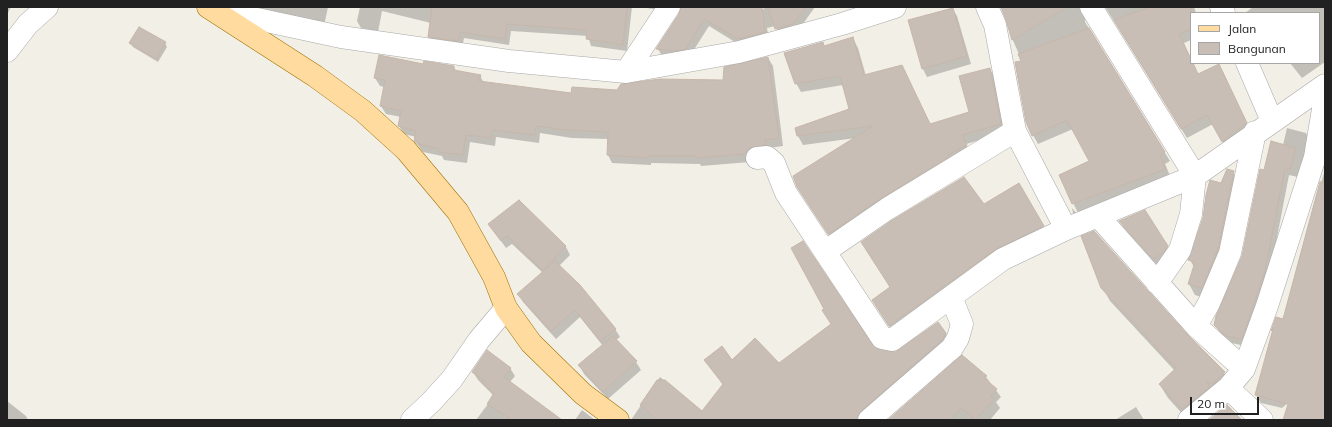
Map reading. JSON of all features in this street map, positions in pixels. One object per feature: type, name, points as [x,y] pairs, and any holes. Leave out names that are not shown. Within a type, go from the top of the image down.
[{"type":"main road","points":[[211,9],[315,76],[363,110],[406,150],[458,212],[494,277],[506,308],[531,343],[583,394],[618,420]]},
{"type":"street","points":[[7,52],[28,24],[47,7]]},
{"type":"street","points":[[626,72],[669,7]]},
{"type":"street","points":[[842,24],[856,7]]},
{"type":"street","points":[[211,9],[341,37],[509,61],[626,72],[739,52],[842,24],[895,7]]},
{"type":"street","points":[[987,7],[994,24],[1015,131],[1066,229]]},
{"type":"street","points":[[1091,7],[1196,176],[1191,214],[1180,250],[1157,282]]},
{"type":"street","points":[[1196,326],[1209,303],[1230,253],[1264,126],[1247,64]]},
{"type":"street","points":[[757,158],[766,157],[774,163],[786,193],[826,251],[882,338],[892,340],[1004,258],[1066,229],[1196,176],[1264,126],[1325,85]]},
{"type":"street","points":[[1189,420],[1228,388],[1244,369],[1320,158],[1325,97]]},
{"type":"street","points":[[826,251],[887,209],[1015,131]]},
{"type":"street","points":[[1098,216],[1196,326],[1244,369]]},
{"type":"street","points":[[869,420],[952,348],[958,338],[962,324],[951,297]]},
{"type":"street","points":[[412,420],[432,401],[452,378],[479,340],[506,308]]},
{"type":"street","points":[[1228,388],[1262,420]]},
{"type":"building","points":[[432,7],[627,7],[623,45],[586,39],[587,30],[507,24],[505,39],[460,32],[458,41],[428,37]]},
{"type":"building","points":[[681,7],[762,7],[765,32],[738,39],[704,19],[686,49],[675,51],[656,49],[679,14]]},
{"type":"building","points":[[767,7],[806,7],[793,24],[775,29]]},
{"type":"building","points":[[1001,7],[1067,7],[1012,40]]},
{"type":"building","points":[[1150,7],[1191,7],[1190,29],[1179,34],[1190,57],[1190,64],[1193,64],[1198,74],[1219,64],[1247,123],[1222,142],[1207,115],[1181,129],[1114,20]]},
{"type":"building","points":[[953,8],[967,56],[922,69],[908,20]]},
{"type":"building","points":[[139,27],[166,42],[156,59],[129,43]]},
{"type":"building","points":[[1089,28],[1165,152],[1160,155],[1166,169],[1072,204],[1059,175],[1089,161],[1067,120],[1032,136],[1026,122],[1015,62],[1021,61],[1018,54]]},
{"type":"building","points":[[853,37],[864,75],[902,65],[930,124],[969,112],[959,76],[990,68],[1001,124],[962,135],[967,145],[948,155],[949,157],[880,199],[828,234],[797,187],[793,176],[873,126],[797,136],[795,128],[849,109],[840,76],[795,84],[784,53],[823,42],[824,46]]},
{"type":"building","points":[[379,55],[423,64],[424,61],[454,66],[454,70],[481,75],[479,81],[571,93],[572,87],[617,90],[621,84],[660,79],[723,80],[724,67],[768,57],[779,138],[765,140],[766,145],[750,148],[745,154],[696,158],[695,156],[647,156],[647,158],[607,155],[608,132],[567,130],[536,126],[535,135],[492,130],[491,138],[466,135],[463,155],[439,152],[439,149],[418,144],[414,141],[416,131],[398,126],[401,111],[380,106],[385,80],[374,78]]},
{"type":"building","points":[[1271,141],[1296,148],[1290,169],[1285,168],[1265,271],[1242,339],[1225,336],[1214,325],[1216,316],[1242,256],[1260,169],[1264,170]]},
{"type":"building","points":[[1227,169],[1234,171],[1218,249],[1202,288],[1188,284],[1195,262],[1188,260],[1203,218],[1206,195],[1210,180],[1221,183]]},
{"type":"building","points":[[964,177],[984,204],[1019,183],[1044,226],[996,249],[889,326],[872,300],[890,287],[861,242],[894,219]]},
{"type":"building","points":[[1320,182],[1325,183],[1325,420],[1283,420],[1288,404],[1255,395],[1276,317],[1283,319]]},
{"type":"building","points":[[519,200],[566,246],[543,271],[507,236],[501,241],[488,224]]},
{"type":"building","points":[[1145,210],[1168,246],[1163,253],[1153,259],[1119,221]]},
{"type":"building","points":[[1094,231],[1187,334],[1225,372],[1213,384],[1206,382],[1210,387],[1182,409],[1159,384],[1176,368],[1101,288],[1081,236]]},
{"type":"building","points":[[803,241],[875,348],[895,352],[938,322],[946,333],[942,340],[861,411],[857,420],[657,420],[640,405],[657,380],[665,380],[702,411],[723,384],[704,360],[722,346],[732,360],[755,338],[779,363],[831,324],[822,310],[824,309],[791,248]]},
{"type":"building","points":[[555,261],[580,285],[616,329],[600,341],[575,310],[551,331],[517,294]]},
{"type":"building","points":[[613,336],[637,361],[603,392],[578,365]]},
{"type":"building","points":[[487,350],[511,368],[504,377],[562,420],[512,420],[487,404],[494,393],[483,384],[485,381],[472,372]]},
{"type":"building","points":[[962,355],[987,376],[984,378],[997,389],[991,396],[994,399],[976,420],[961,408],[950,420],[888,420]]},
{"type":"building","points":[[1227,405],[1242,420],[1209,420]]}]
